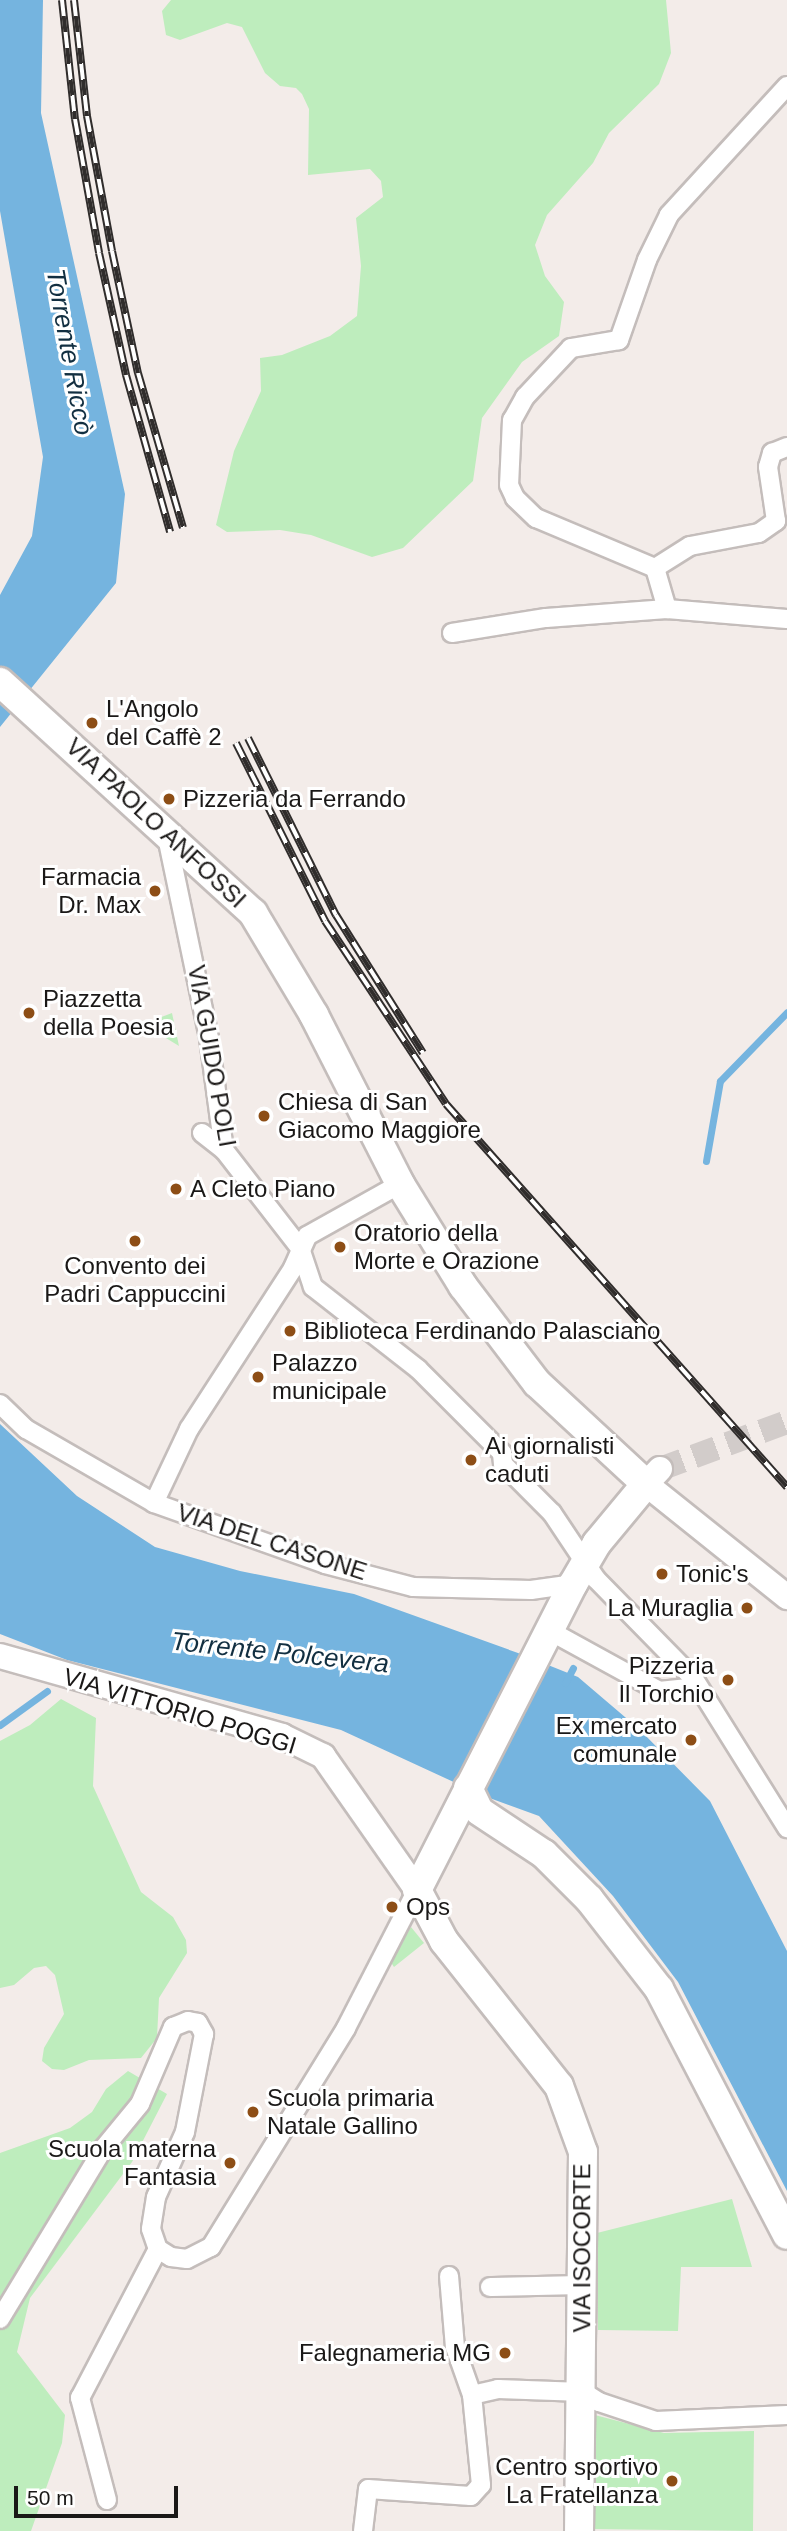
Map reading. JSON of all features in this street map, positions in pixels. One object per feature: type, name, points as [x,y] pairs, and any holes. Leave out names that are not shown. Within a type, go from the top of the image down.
[{"type":"main road","name":"VIA PAOLO ANFOSSI","points":[[0,682],[229,886],[269,936],[400,1184],[496,1335],[537,1383],[653,1476]]},
{"type":"main road","points":[[417,1890],[443,1833],[473,1800],[534,1661],[585,1563],[653,1476]]},
{"type":"main road","points":[[473,1800],[553,1863],[589,1899],[659,1989],[787,2235]]},
{"type":"main road","name":"VIA ISOCORTE","points":[[417,1890],[444,1941],[559,2086],[572,2114],[583,2152],[583,2392],[579,2531]]},
{"type":"street","points":[[655,568],[536,518],[514,498],[509,485],[512,420],[525,397],[571,348],[619,340],[647,260],[669,215],[787,86]]},
{"type":"street","points":[[655,568],[690,547],[759,533],[783,520],[768,467],[772,453],[787,447]]},
{"type":"street","points":[[655,568],[667,609]]},
{"type":"street","points":[[452,634],[546,618],[667,609],[787,619]]},
{"type":"street","name":"VIA GUIDO POLI","points":[[166,830],[209,1038],[224,1150],[300,1248],[313,1287],[418,1369],[459,1408],[502,1453],[503,1464],[552,1513],[585,1563],[696,1683],[787,1828]]},
{"type":"street","points":[[202,1133],[224,1150]]},
{"type":"street","points":[[154,1503],[189,1429],[293,1268],[307,1236],[400,1184]]},
{"type":"street","name":"VIA DEL CASONE","points":[[0,1404],[26,1429],[154,1503],[325,1564],[414,1587],[531,1590],[585,1563]]},
{"type":"street","name":"VIA PAOLO ANFOSSI","points":[[653,1476],[787,1597]]},
{"type":"street","points":[[550,1631],[659,1691],[696,1683]]},
{"type":"street","name":"VIA VITTORIO POGGI","points":[[0,1656],[282,1736],[323,1756],[417,1890]]},
{"type":"street","points":[[158,2249],[187,2259],[211,2246],[346,2028],[417,1890]]},
{"type":"street","points":[[0,2319],[103,2149],[139,2104],[173,2027],[198,2023],[204,2034],[185,2132],[156,2197],[151,2229],[158,2249],[80,2398],[107,2500]]},
{"type":"street","points":[[363,2531],[368,2489],[471,2496],[481,2485],[472,2395],[455,2347],[449,2276]]},
{"type":"street","points":[[489,2287],[583,2286]]},
{"type":"street","points":[[472,2395],[498,2389],[583,2392],[599,2402],[656,2421],[787,2415]]},
{"type":"green space","points":[[171,0],[666,0],[671,53],[659,84],[609,133],[593,163],[547,215],[535,245],[545,276],[564,302],[559,336],[522,362],[482,418],[473,481],[403,548],[372,557],[311,535],[280,530],[227,532],[216,525],[234,451],[261,391],[260,358],[282,355],[330,336],[357,316],[361,266],[356,218],[383,197],[381,181],[370,169],[308,175],[309,109],[302,94],[296,88],[280,86],[265,73],[242,27],[227,23],[180,40],[166,35],[162,11]]},
{"type":"green space","points":[[172,1013],[179,1046],[143,1024]]},
{"type":"green space","points":[[61,1699],[96,1718],[93,1786],[141,1892],[173,1917],[186,1940],[187,1953],[159,1998],[157,2038],[141,2058],[89,2060],[64,2070],[52,2069],[42,2061],[44,2048],[64,2014],[55,1975],[46,1966],[34,1968],[14,1985],[0,1988],[0,1741],[30,1725]]},
{"type":"green space","points":[[411,1927],[424,1943],[394,1967],[390,1961]]},
{"type":"green space","points":[[128,2071],[167,2094],[132,2162],[30,2298],[17,2352],[65,2415],[62,2443],[31,2531],[0,2531],[0,2153],[70,2128],[92,2112],[106,2089]]},
{"type":"green space","points":[[732,2199],[752,2267],[681,2267],[678,2331],[598,2330],[597,2233]]},
{"type":"green space","name":"Centro sportivo La Fratellanza","points":[[591,2414],[664,2433],[754,2431],[753,2531],[591,2529]]},
{"type":"water","name":"Torrente Riccò","points":[[0,0],[43,0],[41,113],[125,494],[116,583],[0,727],[0,595],[32,536],[43,457],[0,211]]},
{"type":"water","name":"Torrente Polcevera","points":[[0,1424],[77,1496],[155,1547],[240,1571],[354,1594],[518,1653],[578,1677],[639,1729],[710,1801],[787,1951],[787,2191],[678,1982],[613,1896],[539,1816],[484,1796],[341,1730],[67,1660],[0,1634]]},
{"type":"waterway","points":[[706,1161],[720,1081],[787,1012]]},
{"type":"waterway","points":[[565,1683],[573,1668]]},
{"type":"waterway","points":[[0,1725],[47,1691]]},
{"type":"tunnel","points":[[660,1469],[787,1422]]},
{"type":"railway","points":[[62,0],[75,119],[99,253],[126,375],[170,532]]},
{"type":"railway","points":[[74,0],[87,116],[112,251],[138,373],[183,528]]},
{"type":"railway","points":[[248,738],[336,915],[423,1053]]},
{"type":"railway","points":[[236,743],[325,921],[446,1104],[787,1487]]},
{"type":"place","name":"L'Angolo del Caffè 2","points":[[92,723]]},
{"type":"place","name":"Pizzeria da Ferrando","points":[[169,799]]},
{"type":"place","name":"Farmacia Dr. Max","points":[[155,891]]},
{"type":"place","name":"Piazzetta della Poesia","points":[[29,1013]]},
{"type":"place","name":"Chiesa di San Giacomo Maggiore","points":[[264,1116]]},
{"type":"place","name":"A Cleto Piano","points":[[176,1189]]},
{"type":"place","name":"Convento dei Padri Cappuccini","points":[[135,1241]]},
{"type":"place","name":"Oratorio della Morte e Orazione","points":[[340,1247]]},
{"type":"place","name":"Biblioteca Ferdinando Palasciano","points":[[290,1331]]},
{"type":"place","name":"Palazzo municipale","points":[[258,1377]]},
{"type":"place","name":"Ai giornalisti caduti","points":[[471,1460]]},
{"type":"place","name":"Tonic's","points":[[662,1574]]},
{"type":"place","name":"La Muraglia","points":[[747,1608]]},
{"type":"place","name":"Pizzeria Il Torchio","points":[[728,1680]]},
{"type":"place","name":"Ex mercato comunale","points":[[691,1740]]},
{"type":"place","name":"Ops","points":[[392,1907]]},
{"type":"place","name":"Scuola primaria Natale Gallino","points":[[253,2112]]},
{"type":"place","name":"Scuola materna Fantasia","points":[[230,2163]]},
{"type":"place","name":"Falegnameria MG","points":[[505,2353]]},
{"type":"place","name":"Centro sportivo La Fratellanza","points":[[672,2481]]}]
